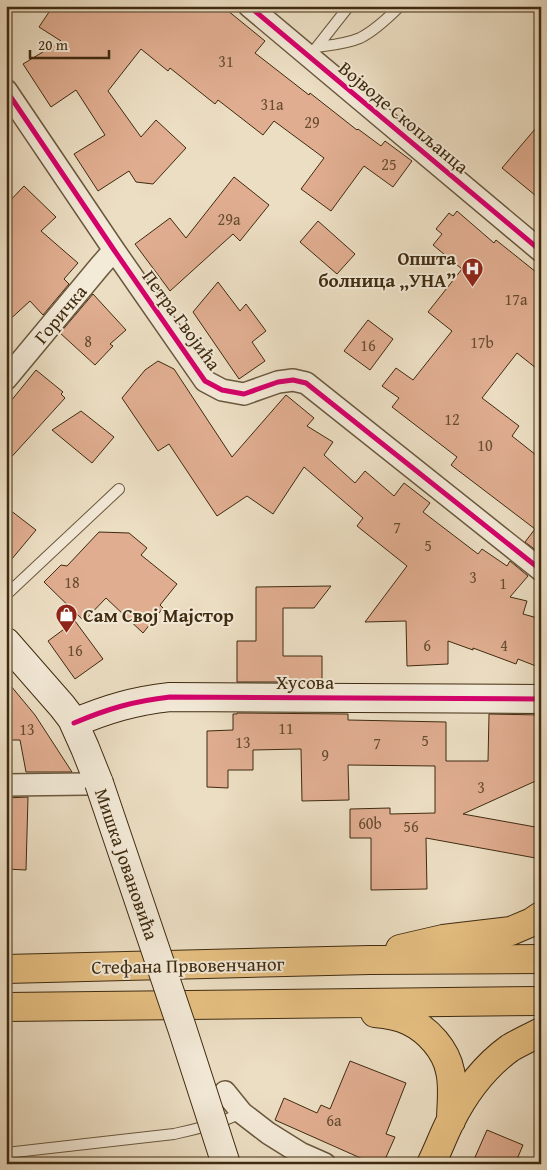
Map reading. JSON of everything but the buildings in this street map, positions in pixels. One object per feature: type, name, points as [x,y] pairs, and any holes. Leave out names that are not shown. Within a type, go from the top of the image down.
[{"type":"highway","points":[[370,960],[404,948],[443,939],[511,930],[532,922],[541,916]]},
{"type":"highway","name":"Стефана Првовенчаног","points":[[6,969],[370,960],[541,959]]},
{"type":"highway","points":[[297,1003],[541,1001]]},
{"type":"highway","points":[[297,1003],[343,1011],[385,1014],[408,1021],[421,1029],[430,1037],[448,1062],[452,1084],[451,1121]]},
{"type":"highway","name":"Стефана Првовенчаног","points":[[6,1007],[297,1003]]},
{"type":"highway","points":[[431,1164],[451,1121],[477,1080],[510,1048],[541,1032]]},
{"type":"main road","name":"Мишка Јовановића","points":[[6,642],[62,706],[74,723],[92,783],[182,1028],[226,1164]]},
{"type":"main road","name":"Хусова","points":[[74,723],[103,711],[135,702],[170,696],[541,699]]},
{"type":"street","name":"Војводе Скопљанца","points":[[249,6],[313,52],[541,251]]},
{"type":"street","name":"Петра Гвојића","points":[[6,90],[205,381],[222,390],[244,394],[278,382],[292,380],[306,383],[541,570]]},
{"type":"street","name":"Горичка","points":[[6,379],[114,250]]},
{"type":"street","points":[[6,785],[92,783]]},
{"type":"street","points":[[225,1092],[242,1113],[268,1133],[300,1153],[325,1164]]},
{"type":"lane","points":[[313,52],[349,6]]},
{"type":"lane","points":[[313,52],[361,37],[380,24],[400,6]]},
{"type":"lane","points":[[6,595],[119,489]]},
{"type":"lane","points":[[6,1153],[174,1134],[220,1122],[242,1113]]},
{"type":"cycle path","points":[[249,6],[541,251]]},
{"type":"cycle path","points":[[6,90],[205,381],[222,390],[244,394],[278,382],[293,380],[306,383],[541,570]]},
{"type":"cycle path","points":[[74,723],[121,706],[170,697],[541,699]]},
{"type":"place","name":"Општа болница „УНА”","points":[[472,288]]},
{"type":"place","name":"Сам Свој Мајстор","points":[[67,634]]}]
